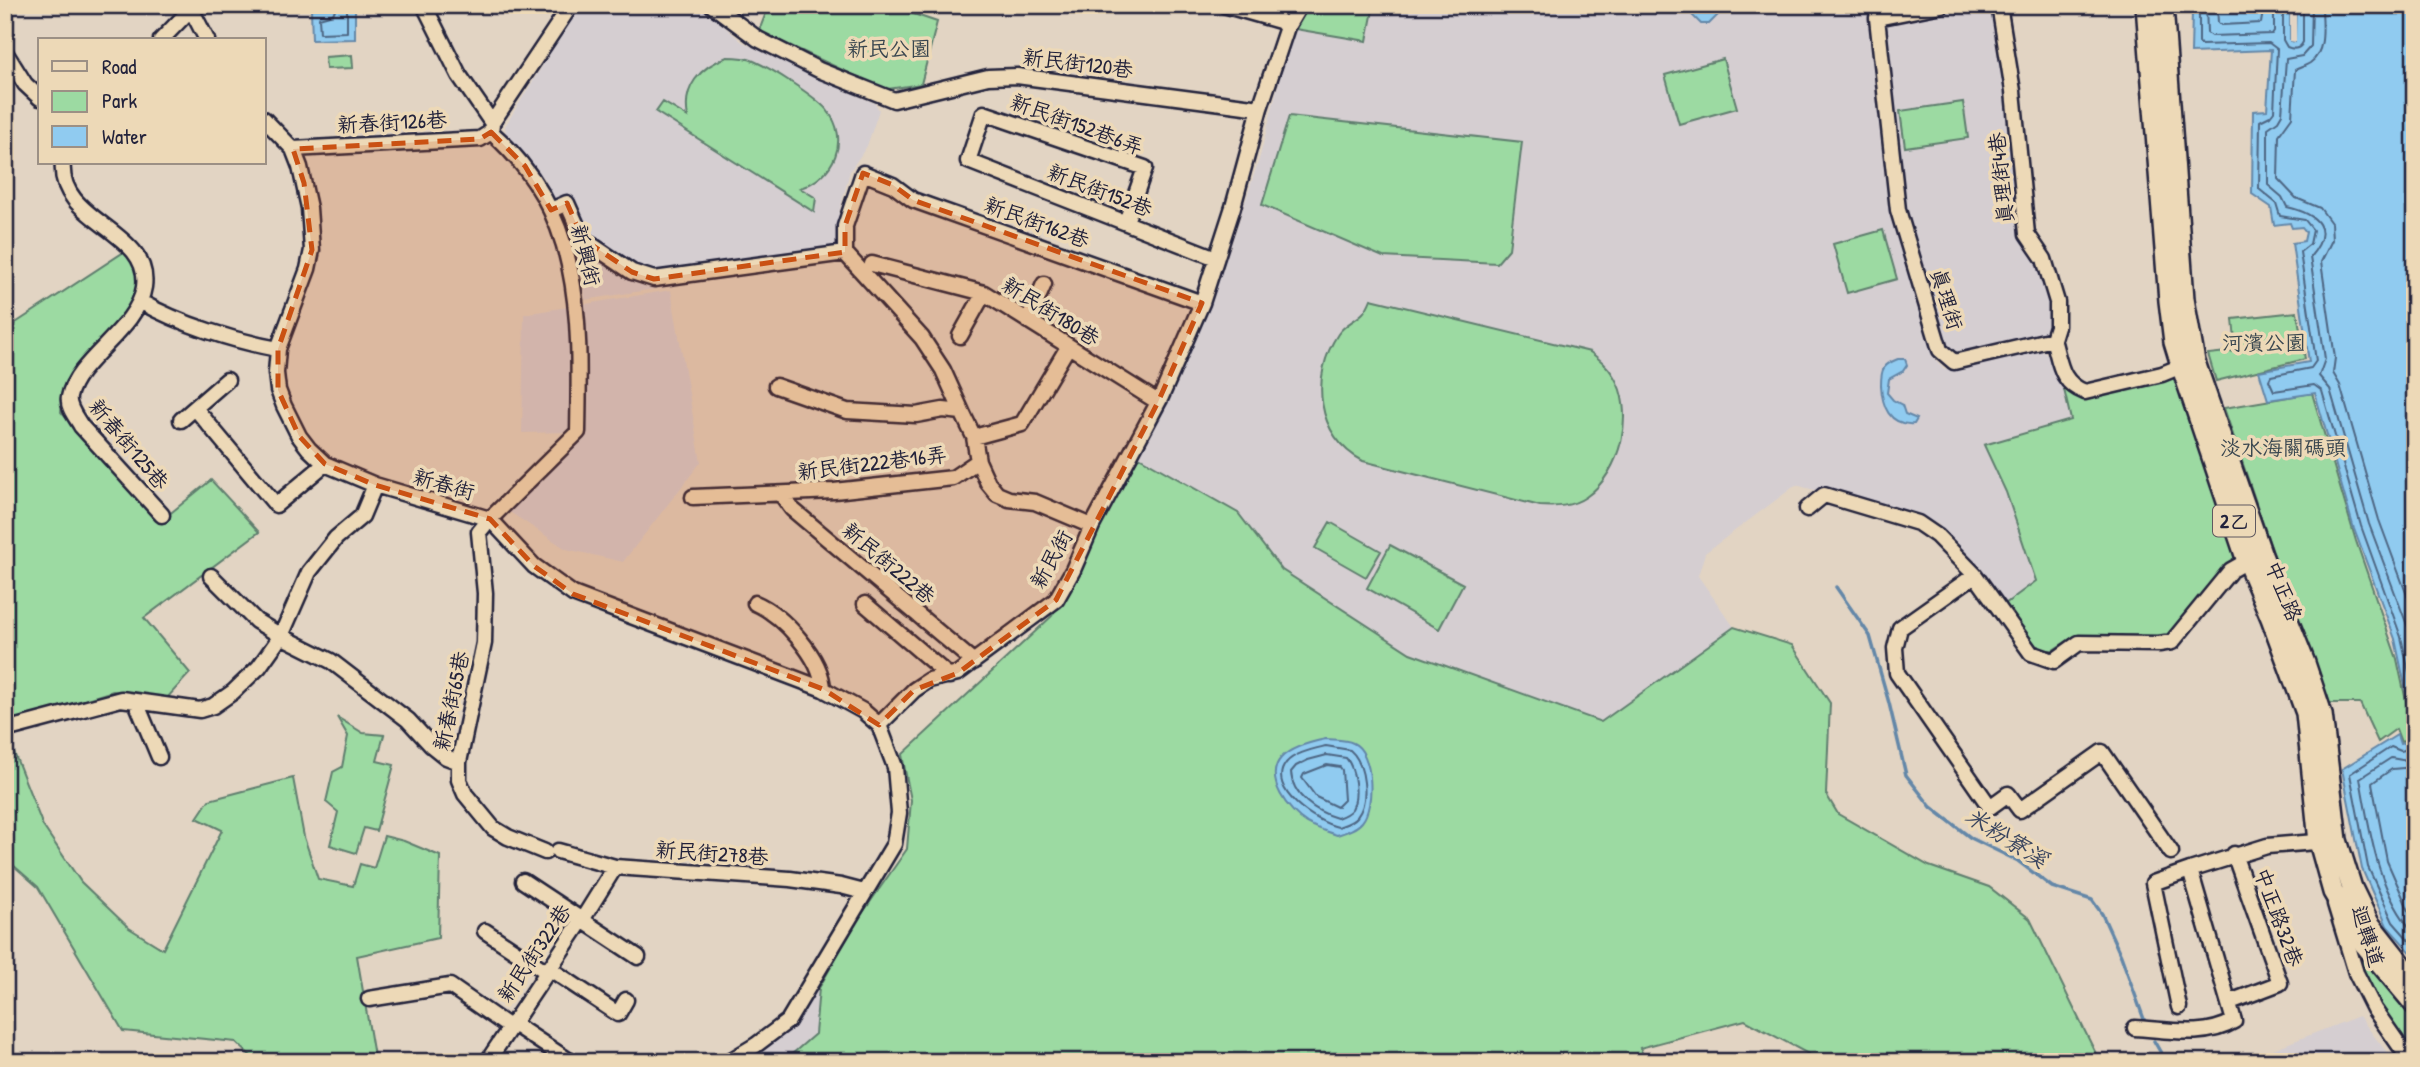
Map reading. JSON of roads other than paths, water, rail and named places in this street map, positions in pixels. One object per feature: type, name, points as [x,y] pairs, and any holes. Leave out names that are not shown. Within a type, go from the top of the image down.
[{"type":"main road","name":"中正路","points":[[2146,5],[2174,342],[2188,363],[2305,663],[2322,714],[2333,892],[2364,944],[2415,1005]]},
{"type":"main road","name":"中正路","points":[[2163,5],[2188,363],[2248,561],[2306,713],[2328,841],[2369,923],[2415,981]]},
{"type":"street","name":"新興街","points":[[425,5],[459,75],[492,127],[525,166],[551,210],[566,246],[577,308],[579,432],[489,519]]},
{"type":"street","points":[[492,127],[571,5]]},
{"type":"street","name":"新民街120巷","points":[[712,5],[758,39],[819,69],[894,100],[988,77],[1017,76],[1259,108]]},
{"type":"street","points":[[1224,5],[1280,21],[1287,27]]},
{"type":"street","name":"新民街","points":[[879,725],[914,690],[929,680],[949,676],[974,662],[1055,600],[1073,570],[1092,526],[1158,402],[1202,303],[1248,157],[1259,108],[1287,27],[1300,5]]},
{"type":"street","points":[[1878,12],[1942,5]]},
{"type":"street","name":"真理街4巷","points":[[1999,5],[2013,91],[2027,234],[2043,259],[2057,302],[2057,326],[2053,339]]},
{"type":"street","points":[[163,38],[190,8],[206,38]]},
{"type":"street","name":"真理街","points":[[1878,12],[1898,210],[1940,350],[1954,362],[2053,339]]},
{"type":"street","points":[[5,52],[25,84],[38,96]]},
{"type":"street","name":"新民街152巷","points":[[984,113],[968,161],[1216,258]]},
{"type":"street","name":"新民街152巷6弄","points":[[984,113],[1145,168],[1126,222]]},
{"type":"street","name":"新春街","points":[[266,121],[293,149],[304,183],[312,250],[308,269],[278,349],[276,373],[284,407],[309,449],[325,464],[375,485],[489,519],[534,566],[573,594],[822,689],[863,711],[879,725]]},
{"type":"street","name":"新春街126巷","points":[[293,149],[480,139],[492,127]]},
{"type":"street","points":[[63,164],[66,184],[82,208],[121,239],[139,258],[145,276],[141,302],[161,314],[253,344],[278,349]]},
{"type":"street","name":"新民街162巷","points":[[845,253],[845,226],[863,173],[893,185],[913,200],[1202,303]]},
{"type":"street","points":[[551,210],[567,202],[583,239],[632,272],[654,279],[845,253],[922,338],[943,370],[962,412]]},
{"type":"street","name":"新民街180巷","points":[[872,264],[984,293],[1158,402]]},
{"type":"street","points":[[1028,321],[1044,284]]},
{"type":"street","points":[[960,336],[984,293]]},
{"type":"street","name":"新春街125巷","points":[[141,302],[119,332],[77,379],[69,398],[72,412],[81,426],[162,515]]},
{"type":"street","points":[[2053,339],[2066,381],[2085,392],[2162,374],[2188,363]]},
{"type":"street","points":[[974,437],[1022,424],[1068,347]]},
{"type":"street","points":[[181,420],[227,380]]},
{"type":"street","name":"新民街222巷16弄","points":[[693,497],[834,491],[953,478],[978,461],[974,437],[962,412],[943,410],[916,415],[846,411],[776,386]]},
{"type":"street","points":[[195,408],[276,505],[325,464]]},
{"type":"street","points":[[978,461],[988,483],[997,494],[1009,499],[1035,502],[1092,526]]},
{"type":"street","points":[[5,730],[121,699],[200,710],[213,706],[233,692],[259,667],[282,636],[309,572],[336,538],[362,516],[375,485]]},
{"type":"street","name":"新民街222巷","points":[[781,494],[792,509],[974,662]]},
{"type":"street","points":[[1807,509],[1824,495],[1918,523],[1937,536],[1975,575],[2031,653],[2054,661],[2079,643],[2172,642],[2231,570],[2248,561]]},
{"type":"street","name":"新春街65巷","points":[[489,519],[480,532],[485,593],[484,643],[459,762],[459,780],[465,794],[493,828],[508,837],[551,851]]},
{"type":"street","points":[[1975,575],[1900,628],[1895,648],[1896,673],[1990,807],[2008,794],[2020,810],[2102,752],[2171,852]]},
{"type":"street","points":[[211,576],[256,621],[331,661],[408,720],[446,757],[459,762]]},
{"type":"street","points":[[755,603],[780,620],[802,641],[822,681],[822,689]]},
{"type":"street","points":[[865,604],[949,676]]},
{"type":"street","points":[[136,702],[159,757]]},
{"type":"street","points":[[728,1062],[757,1045],[788,1021],[894,844],[898,813],[895,767],[879,725]]},
{"type":"street","name":"中正路32巷","points":[[2179,1007],[2153,883],[2234,854],[2267,846],[2328,841]]},
{"type":"street","name":"新民街278巷","points":[[551,851],[615,867],[790,879],[864,892]]},
{"type":"street","name":"中正路32巷","points":[[2230,1002],[2280,983],[2234,854]]},
{"type":"street","name":"新民街322巷","points":[[487,1062],[615,867]]},
{"type":"street","points":[[2136,1028],[2200,1032],[2220,1029],[2234,1021],[2190,870]]},
{"type":"street","points":[[523,881],[638,957]]},
{"type":"street","name":"迴轉道","points":[[2333,892],[2356,973],[2374,1009],[2411,1062]]},
{"type":"street","points":[[485,931],[618,1014],[626,1000]]},
{"type":"street","points":[[369,999],[450,986],[571,1062]]},
{"type":"water","points":[[1693,5],[1717,5],[1718,15],[1709,24],[1701,24],[1692,15]]},
{"type":"water","points":[[2186,5],[2290,5],[2290,41],[2295,42],[2296,5],[2415,5],[2415,733],[2395,639],[2354,529],[2315,393],[2268,400],[2259,371],[2309,362],[2292,243],[2304,241],[2306,232],[2302,227],[2292,228],[2290,223],[2274,225],[2271,207],[2252,194],[2253,111],[2267,110],[2271,50],[2191,53],[2192,12],[2186,11]]},
{"type":"water","points":[[355,8],[355,39],[312,40],[311,9]]},
{"type":"water","points":[[1905,359],[1907,365],[1903,371],[1889,379],[1887,393],[1902,405],[1905,414],[1917,419],[1914,424],[1898,422],[1888,413],[1883,400],[1882,372],[1890,362]]},
{"type":"water","points":[[2397,735],[2400,744],[2415,740],[2415,957],[2387,926],[2362,869],[2342,769]]},
{"type":"water","points":[[1326,739],[1353,743],[1360,748],[1369,768],[1370,793],[1366,815],[1354,828],[1337,835],[1300,818],[1280,794],[1275,775],[1276,766],[1285,754],[1302,745]]},
{"type":"waterway","name":"米粉寮溪","points":[[1836,587],[1870,636],[1906,775],[1931,807],[1971,838],[2018,861],[2052,887],[2092,900],[2102,914],[2121,956],[2145,1022]]},
{"type":"waterway","name":"米粉寮溪","points":[[2154,1041],[2166,1062]]},
{"type":"park label","name":"新民公園","points":[[889,48]]},
{"type":"park label","name":"河濱公園","points":[[2264,342]]},
{"type":"park label","name":"淡水海關碼頭","points":[[2283,447]]}]
